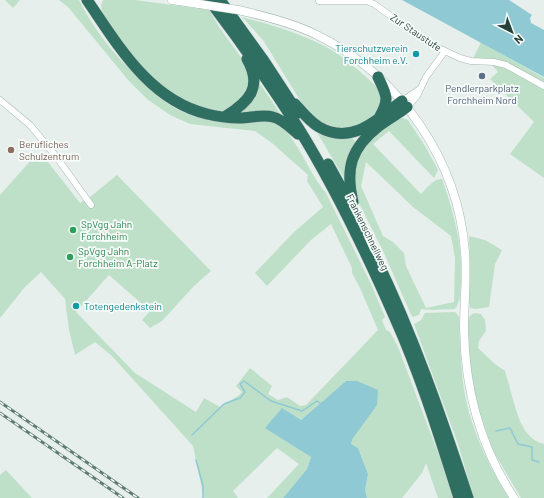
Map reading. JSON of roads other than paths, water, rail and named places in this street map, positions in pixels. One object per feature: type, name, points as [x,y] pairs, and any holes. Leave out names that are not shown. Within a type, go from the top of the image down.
[{"type":"highway","name":"Frankenschnellweg","points":[[210,0],[282,102],[339,201],[396,319],[421,383],[459,498]]},
{"type":"highway","name":"Frankenschnellweg","points":[[220,0],[252,43],[286,94],[316,142],[348,200],[406,324],[442,419],[468,498]]},
{"type":"highway","points":[[91,1],[95,14],[125,56],[145,77],[175,101],[190,109],[211,115],[238,118],[260,116],[273,117],[288,125],[309,147]]},
{"type":"highway","points":[[226,116],[245,103],[253,88],[254,82],[252,69],[246,57],[244,47]]},
{"type":"highway","points":[[377,120],[385,107],[387,99],[378,77]]},
{"type":"highway","points":[[286,94],[318,127],[325,130],[342,133],[351,133],[367,127],[404,104]]},
{"type":"highway","points":[[356,218],[349,181],[350,170],[355,153],[366,137],[404,104]]},
{"type":"main road","points":[[172,0],[238,10],[273,19],[317,35],[342,49],[378,77],[404,104],[425,131],[435,147],[452,187],[463,229],[465,253],[464,330],[466,369],[469,387],[480,429],[498,470],[514,498]]},
{"type":"street","name":"Zur Staustufe","points":[[319,2],[366,1],[374,4],[430,44],[445,52],[471,61],[494,62],[506,65],[544,86]]},
{"type":"street","name":"Zur Staustufe","points":[[404,104],[420,89],[445,52]]},
{"type":"street","points":[[0,100],[30,124],[55,155],[91,205]]},
{"type":"water","points":[[402,0],[509,0],[532,15],[530,18],[531,23],[544,30],[544,77]]},
{"type":"water","points":[[346,381],[357,381],[378,390],[377,405],[353,438],[351,444],[358,448],[368,474],[365,490],[367,498],[283,498],[307,469],[311,457],[265,428],[282,408],[301,420]]},
{"type":"waterway","points":[[192,435],[224,404],[240,398],[245,392],[240,384],[244,381],[271,401],[302,411],[317,401],[320,403]]},
{"type":"waterway","points":[[496,431],[510,428],[518,444],[532,447],[532,460],[539,462]]},
{"type":"waterway","points":[[196,460],[203,486],[203,498]]},
{"type":"railway","points":[[0,402],[138,498]]},
{"type":"railway","points":[[0,413],[123,498]]},
{"type":"place","name":"Tierschutzverein Forchheim e.V.","points":[[416,54]]},
{"type":"place","name":"Pendlerparkplatz Forchheim Nord","points":[[482,76]]},
{"type":"place","name":"Berufliches Schulzentrum","points":[[11,150]]},
{"type":"place","name":"SpVgg Jahn Forchheim","points":[[73,230]]},
{"type":"place","name":"SpVgg Jahn Forchheim A-Platz","points":[[70,257]]},
{"type":"place","name":"Totengedenkstein","points":[[76,306]]}]
